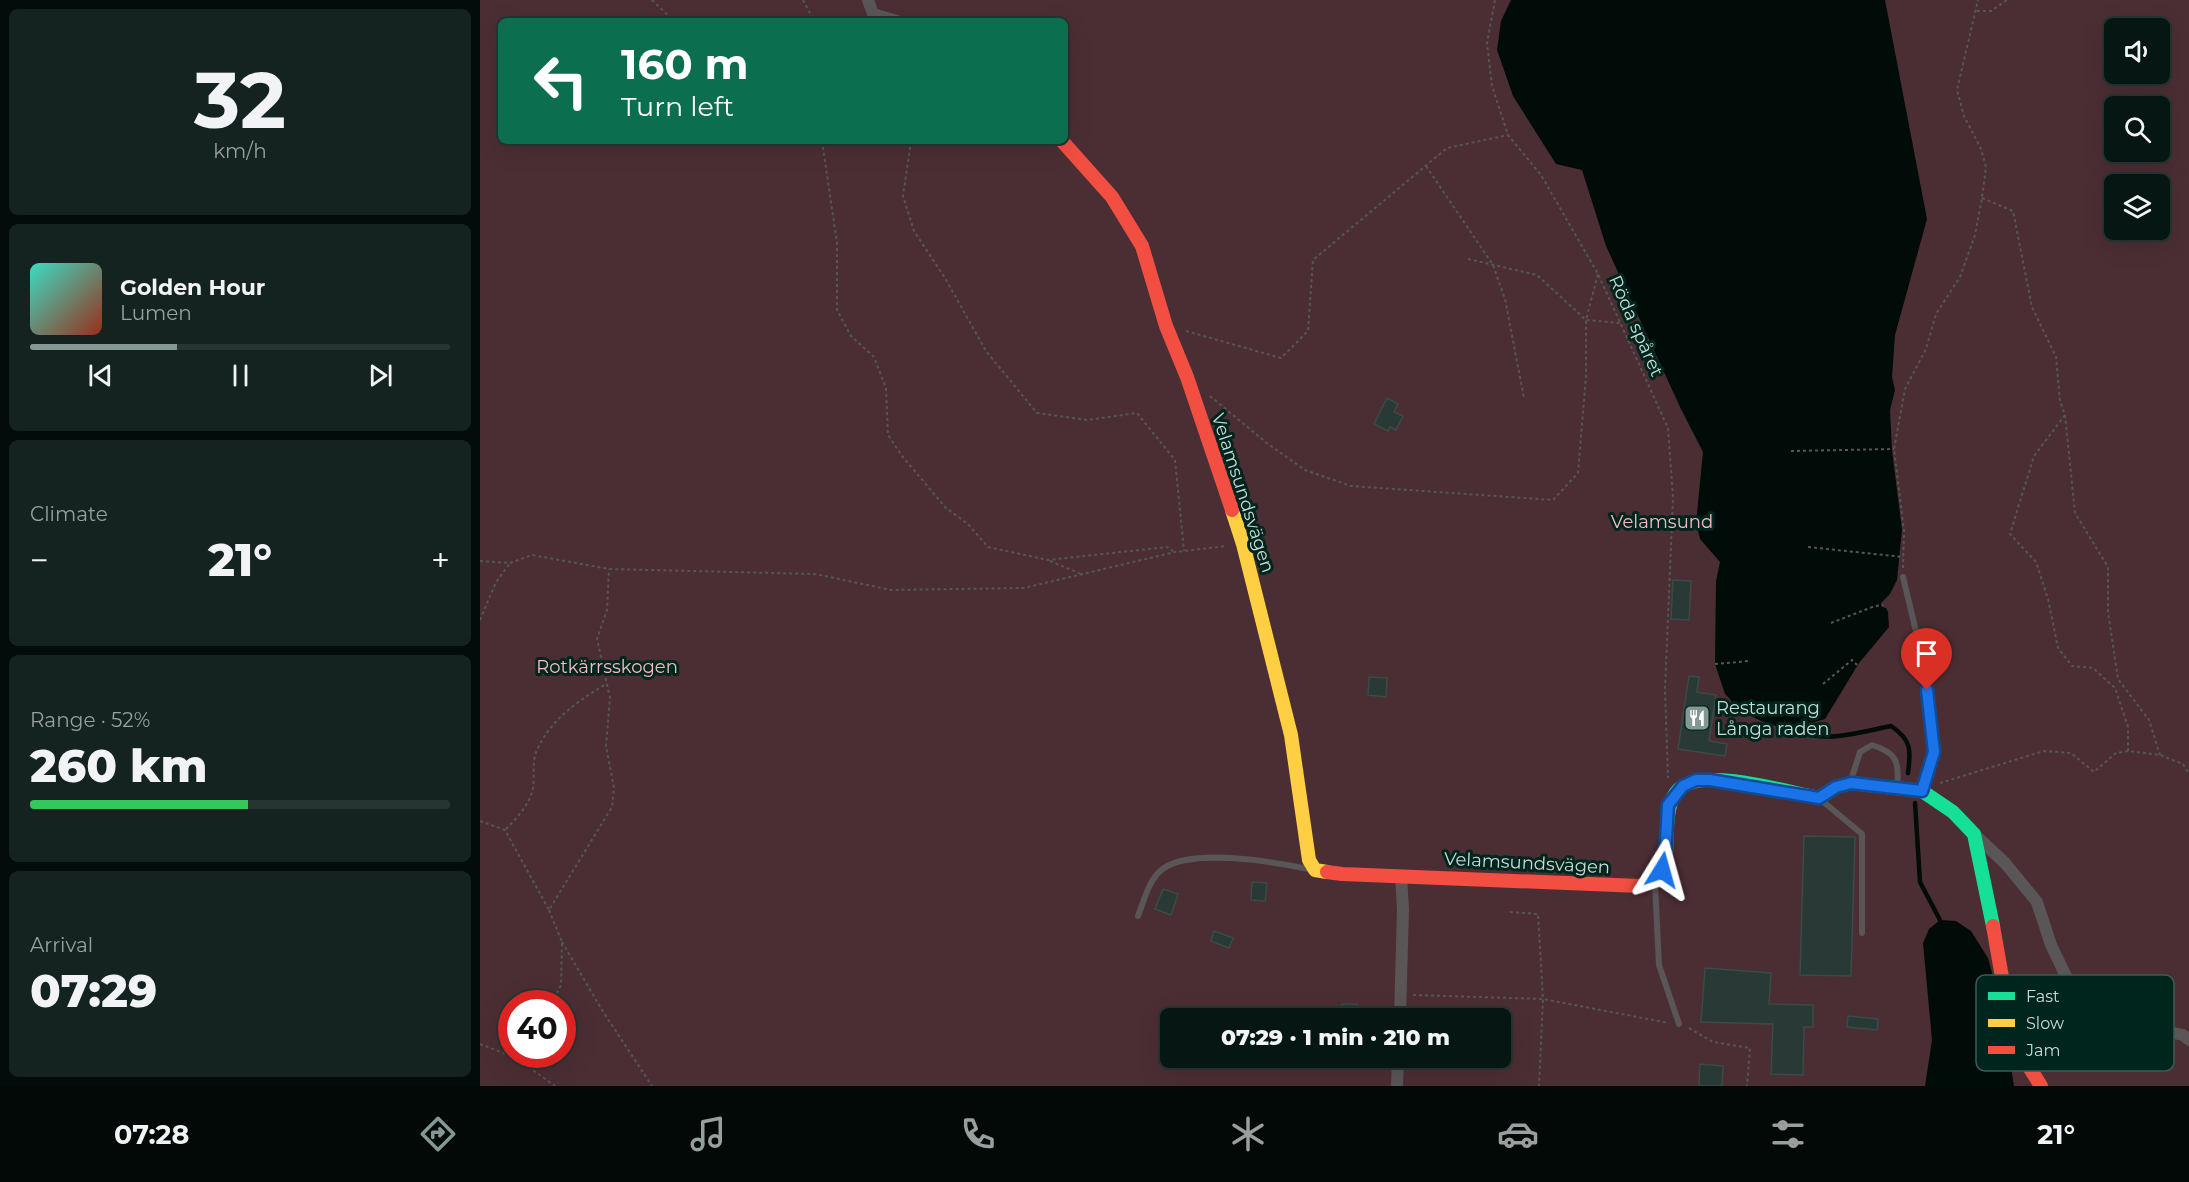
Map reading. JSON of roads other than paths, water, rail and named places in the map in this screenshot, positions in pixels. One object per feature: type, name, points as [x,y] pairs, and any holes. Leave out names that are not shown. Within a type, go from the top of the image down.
[{"type":"street","points":[[868,0],[873,14],[887,18]]},
{"type":"street","name":"Velamsundsvägen","points":[[1065,144],[1112,197],[1142,246],[1166,326],[1187,377],[1243,544],[1291,735],[1309,860],[1315,870],[1342,874],[1640,886],[1656,880]]},
{"type":"street","points":[[1656,880],[1662,870],[1665,857],[1668,805],[1683,786],[1696,780],[1710,780],[1819,798],[1836,787],[1851,783],[1924,793],[1953,812],[2004,863],[2037,902],[2051,945],[2066,975]]},
{"type":"street","points":[[1974,834],[2002,975]]},
{"type":"street","points":[[1400,1008],[1401,876]]},
{"type":"street","points":[[2174,1033],[2183,1035],[2189,1040]]},
{"type":"street","points":[[1397,1086],[1398,1068]]},
{"type":"street","points":[[2032,1071],[2041,1086]]},
{"type":"lane","points":[[1903,577],[1925,669],[1934,752],[1924,793]]},
{"type":"lane","points":[[1851,783],[1860,752],[1872,745],[1888,750],[1893,756],[1897,763],[1897,788]]},
{"type":"lane","points":[[1819,798],[1862,834],[1862,933]]},
{"type":"lane","points":[[1138,916],[1151,883],[1162,869],[1190,858],[1267,861],[1315,870]]},
{"type":"lane","points":[[1656,880],[1659,965],[1679,1024]]},
{"type":"waterway","points":[[1801,726],[1803,732],[1823,736],[1846,735],[1891,726],[1903,736],[1908,746],[1910,758],[1908,773]]},
{"type":"waterway","points":[[1915,803],[1920,882],[1940,920]]},
{"type":"place","name":"Restaurang Långa raden","points":[[1697,718]]},
{"type":"park label","name":"Velamsund","points":[[1662,522]]},
{"type":"park label","name":"Rotkärrsskogen","points":[[607,667]]}]
